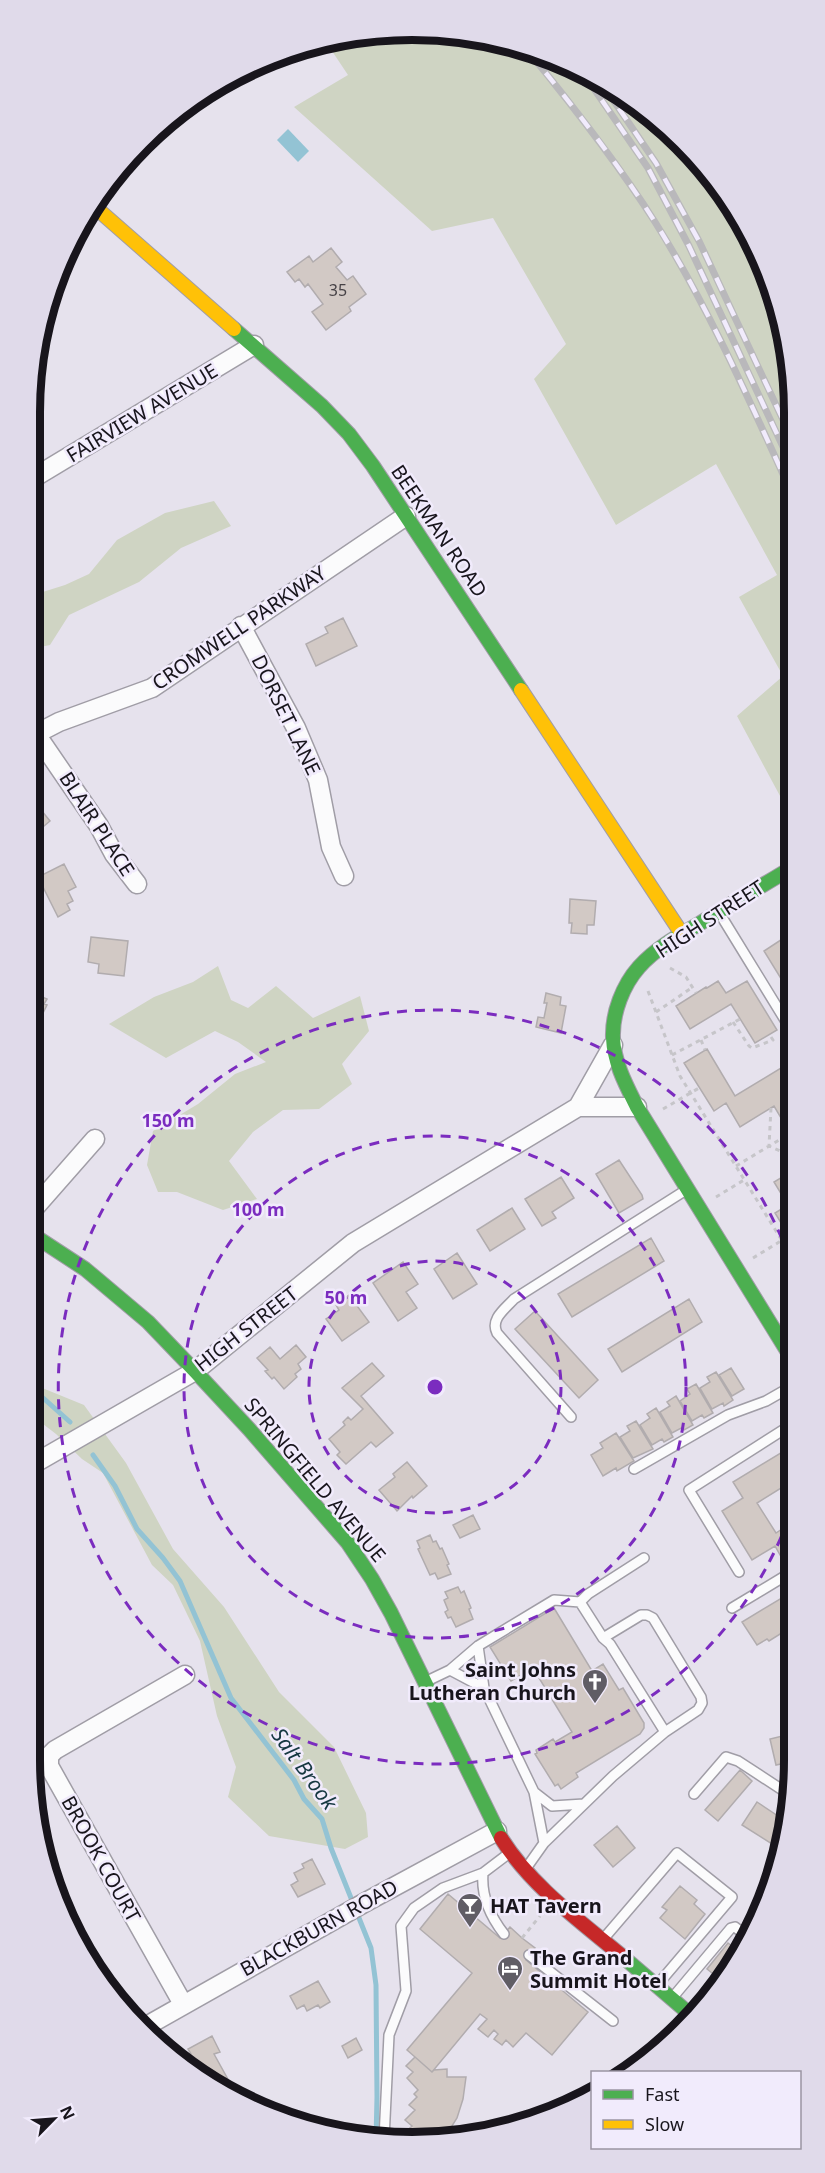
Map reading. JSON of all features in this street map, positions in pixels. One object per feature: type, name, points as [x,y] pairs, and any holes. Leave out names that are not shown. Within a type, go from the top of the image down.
[{"type":"street","name":"BEEKMAN ROAD","points":[[100,211],[322,406],[349,434],[406,516],[682,934]]},
{"type":"street","name":"FAIRVIEW AVENUE","points":[[40,474],[254,345]]},
{"type":"street","name":"CROMWELL PARKWAY","points":[[40,731],[58,722],[152,688],[406,516]]},
{"type":"street","name":"DORSET LANE","points":[[241,626],[296,728],[318,780],[331,847],[344,876]]},
{"type":"street","name":"BLAIR PLACE","points":[[40,744],[89,810],[114,854],[137,884]]},
{"type":"street","name":"HIGH STREET","points":[[40,1460],[195,1371],[353,1244],[578,1107],[613,1046],[618,1007],[626,987],[639,968],[655,953],[682,934],[784,872]]},
{"type":"street","name":"HIGH STREET","points":[[613,1046],[623,1080],[637,1107],[784,1346]]},
{"type":"street","points":[[578,1107],[637,1107]]},
{"type":"street","points":[[40,1202],[95,1139]]},
{"type":"street","name":"SPRINGFIELD AVENUE","points":[[40,1239],[86,1269],[148,1322],[249,1429],[348,1543],[386,1605],[497,1831],[510,1852],[555,1900],[687,2012]]},
{"type":"street","name":"BROOK COURT","points":[[183,2004],[49,1766],[49,1756],[185,1675]]},
{"type":"street","name":"BLACKBURN ROAD","points":[[149,2024],[497,1831]]},
{"type":"lane","points":[[719,912],[784,1018]]},
{"type":"lane","points":[[571,1418],[497,1333],[494,1327],[495,1320],[514,1299],[688,1189]]},
{"type":"lane","points":[[634,1469],[728,1415],[766,1401],[784,1391]]},
{"type":"lane","points":[[739,1572],[689,1490],[784,1429]]},
{"type":"lane","points":[[424,1683],[450,1670],[478,1646],[554,1600],[580,1602],[588,1594],[644,1558]]},
{"type":"lane","points":[[732,1608],[784,1577]]},
{"type":"lane","points":[[580,1602],[603,1638],[610,1644],[665,1732]]},
{"type":"lane","points":[[526,1869],[544,1843],[613,1776],[665,1732],[698,1710],[702,1703],[653,1618],[641,1615],[603,1638]]},
{"type":"lane","points":[[478,1646],[484,1688],[534,1792],[544,1843]]},
{"type":"lane","points":[[450,1670],[484,1688]]},
{"type":"lane","points":[[694,1794],[726,1757],[738,1761],[783,1791]]},
{"type":"lane","points":[[534,1792],[552,1806],[584,1804]]},
{"type":"lane","points":[[384,2132],[389,2035],[406,1991],[401,1926],[414,1908],[443,1888],[483,1874],[510,1852]]},
{"type":"lane","points":[[602,1941],[677,1853],[732,1898],[655,1986]]},
{"type":"lane","points":[[483,1874],[482,1887],[486,1903],[504,1934]]},
{"type":"lane","points":[[672,1999],[731,1928],[735,1927],[742,1933]]},
{"type":"lane","points":[[529,1955],[613,2021]]},
{"type":"path","points":[[664,963],[686,977],[696,993]]},
{"type":"path","points":[[645,984],[680,1076],[784,1243]]},
{"type":"path","points":[[656,1011],[693,987]]},
{"type":"path","points":[[672,1055],[740,1019]]},
{"type":"path","points":[[733,1022],[752,1048],[773,1040],[769,1034]]},
{"type":"path","points":[[701,1040],[705,1050]]},
{"type":"path","points":[[663,1109],[699,1088]]},
{"type":"path","points":[[769,1146],[771,1108]]},
{"type":"path","points":[[736,1166],[784,1137]]},
{"type":"path","points":[[769,1146],[784,1153]]},
{"type":"path","points":[[699,1207],[744,1180]]},
{"type":"path","points":[[736,1268],[782,1240]]},
{"type":"path","points":[[522,1938],[540,1916]]},
{"type":"green space","points":[[388,41],[437,41],[461,44],[532,60],[598,90],[639,117],[676,149],[692,167],[735,226],[756,270],[772,316],[784,388],[784,803],[737,716],[783,676],[739,597],[777,575],[716,464],[616,525],[534,379],[566,344],[493,218],[432,231],[294,107],[348,75],[331,50]]},
{"type":"green space","points":[[214,501],[231,526],[181,548],[139,582],[69,615],[50,645],[40,647],[40,593],[89,574],[117,540],[165,513]]},
{"type":"green space","points":[[218,966],[231,1000],[248,1008],[276,986],[313,1018],[360,996],[369,1031],[342,1064],[352,1084],[319,1109],[283,1110],[253,1132],[229,1161],[257,1199],[223,1210],[177,1192],[158,1192],[147,1165],[153,1131],[198,1104],[235,1074],[266,1062],[238,1042],[215,1031],[166,1058],[109,1024],[154,997],[193,982]]},
{"type":"green space","points":[[40,1387],[84,1405],[126,1463],[173,1549],[224,1607],[279,1692],[334,1747],[366,1813],[368,1837],[345,1849],[269,1836],[228,1797],[236,1767],[217,1716],[200,1641],[173,1585],[152,1565],[103,1473],[82,1459],[40,1422]]},
{"type":"water","points":[[288,129],[309,151],[298,162],[277,140]]},
{"type":"building","points":[[331,248],[342,262],[336,267],[347,280],[353,276],[366,294],[349,307],[351,311],[326,330],[312,312],[323,304],[308,284],[305,287],[299,279],[295,282],[287,272],[309,256],[313,262]]},
{"type":"building","points":[[343,618],[357,646],[316,666],[306,644],[328,633],[325,627]]},
{"type":"building","points":[[40,809],[50,821],[40,830]]},
{"type":"building","points":[[64,864],[76,887],[68,891],[73,901],[67,904],[70,910],[58,917],[40,881],[40,876]]},
{"type":"building","points":[[570,899],[596,901],[594,925],[587,925],[587,934],[571,933]]},
{"type":"building","points":[[91,937],[128,941],[124,976],[98,973],[99,964],[88,962]]},
{"type":"building","points":[[784,938],[784,983],[764,951]]},
{"type":"building","points":[[718,981],[726,993],[747,981],[777,1030],[755,1043],[731,1004],[690,1029],[676,1006]]},
{"type":"building","points":[[546,993],[561,997],[560,1005],[566,1006],[561,1033],[536,1027],[538,1017],[544,1018]]},
{"type":"building","points":[[40,996],[47,999],[44,1004],[47,1005],[40,1019]]},
{"type":"building","points":[[707,1049],[735,1096],[781,1068],[784,1073],[784,1123],[774,1106],[740,1127],[726,1103],[714,1111],[684,1063]]},
{"type":"building","points":[[619,1160],[643,1199],[619,1213],[596,1174]]},
{"type":"building","points":[[784,1176],[784,1198],[774,1182]]},
{"type":"building","points":[[561,1177],[574,1198],[552,1212],[556,1218],[542,1226],[525,1199]]},
{"type":"building","points":[[784,1207],[784,1228],[775,1213]]},
{"type":"building","points":[[512,1208],[525,1229],[490,1251],[477,1230]]},
{"type":"building","points":[[651,1238],[664,1261],[572,1317],[558,1294]]},
{"type":"building","points":[[457,1253],[477,1284],[453,1299],[434,1269]]},
{"type":"building","points":[[403,1262],[418,1284],[406,1292],[417,1308],[398,1321],[373,1283]]},
{"type":"building","points":[[349,1295],[369,1322],[342,1341],[326,1319],[339,1310],[336,1305]]},
{"type":"building","points":[[689,1299],[702,1322],[622,1372],[608,1349]]},
{"type":"building","points":[[535,1311],[598,1380],[579,1398],[515,1329]]},
{"type":"building","points":[[296,1345],[306,1357],[298,1364],[301,1369],[295,1374],[297,1377],[284,1389],[274,1377],[272,1379],[265,1371],[268,1370],[257,1358],[270,1347],[280,1359]]},
{"type":"building","points":[[372,1363],[384,1376],[361,1396],[393,1433],[376,1447],[371,1442],[346,1464],[337,1455],[340,1452],[329,1439],[345,1425],[343,1422],[348,1417],[351,1420],[363,1409],[342,1388]]},
{"type":"building","points":[[731,1368],[744,1389],[732,1396],[719,1375]]},
{"type":"building","points":[[716,1372],[733,1400],[724,1406],[723,1403],[712,1409],[700,1388],[710,1382],[707,1377]]},
{"type":"building","points":[[696,1384],[713,1413],[704,1418],[702,1415],[692,1421],[680,1401],[690,1394],[687,1389]]},
{"type":"building","points":[[676,1396],[693,1425],[672,1433],[660,1412],[670,1406],[667,1402]]},
{"type":"building","points":[[656,1408],[673,1437],[664,1442],[662,1439],[652,1445],[640,1425],[650,1418],[647,1414]]},
{"type":"building","points":[[636,1421],[653,1449],[633,1458],[620,1437],[630,1431],[627,1426]]},
{"type":"building","points":[[616,1433],[634,1461],[603,1476],[591,1455],[603,1448],[600,1443]]},
{"type":"building","points":[[784,1451],[784,1486],[757,1503],[776,1533],[784,1528],[784,1562],[775,1546],[752,1560],[722,1511],[743,1498],[733,1482]]},
{"type":"building","points":[[407,1462],[427,1486],[413,1498],[412,1496],[397,1511],[379,1490],[395,1477],[393,1474]]},
{"type":"building","points":[[473,1515],[480,1529],[460,1538],[453,1525]]},
{"type":"building","points":[[430,1535],[433,1542],[436,1541],[440,1549],[442,1548],[451,1574],[438,1579],[435,1573],[430,1575],[418,1549],[420,1548],[417,1541]]},
{"type":"building","points":[[458,1587],[461,1593],[464,1591],[473,1619],[456,1627],[451,1617],[448,1618],[445,1612],[448,1610],[444,1600],[448,1598],[445,1592]]},
{"type":"building","points":[[784,1597],[784,1632],[769,1641],[767,1639],[757,1645],[742,1622]]},
{"type":"building","name":"Saint Johns Lutheran Church","points":[[554,1608],[592,1671],[603,1664],[619,1690],[623,1688],[644,1723],[640,1734],[576,1773],[578,1777],[561,1789],[558,1784],[555,1786],[535,1754],[536,1750],[553,1739],[555,1742],[572,1732],[533,1668],[511,1681],[490,1647]]},
{"type":"building","points":[[784,1736],[784,1763],[776,1765],[770,1739]]},
{"type":"building","points":[[740,1770],[752,1781],[718,1821],[705,1810]]},
{"type":"building","points":[[757,1802],[780,1817],[774,1846],[742,1825]]},
{"type":"building","points":[[617,1826],[635,1848],[613,1867],[594,1845]]},
{"type":"building","points":[[312,1859],[325,1884],[298,1897],[291,1885],[298,1881],[294,1873],[304,1868],[302,1864]]},
{"type":"building","points":[[680,1886],[697,1900],[694,1904],[705,1914],[685,1939],[660,1918],[667,1910],[662,1907]]},
{"type":"building","name":"The Grand Summit Hotel","points":[[448,1894],[500,1938],[510,1927],[535,1948],[526,1960],[588,2012],[552,2055],[526,2033],[513,2047],[506,2040],[502,2045],[494,2039],[498,2034],[494,2030],[488,2037],[478,2029],[487,2019],[480,2014],[432,2072],[407,2050],[472,1973],[420,1929]]},
{"type":"building","points":[[728,1943],[734,1948],[716,1976],[707,1969]]},
{"type":"building","points":[[318,1981],[330,2002],[320,2008],[318,2005],[307,2011],[304,2005],[297,2009],[290,1996]]},
{"type":"building","points":[[212,2036],[220,2052],[214,2054],[230,2083],[226,2083],[187,2056],[191,2054],[188,2049]]},
{"type":"building","points":[[356,2038],[362,2050],[348,2058],[342,2046]]},
{"type":"building","points":[[415,2057],[432,2072],[447,2069],[447,2077],[466,2077],[463,2099],[457,2118],[449,2130],[406,2132],[412,2126],[405,2120],[415,2110],[409,2105],[417,2097],[414,2094],[418,2090],[407,2078],[413,2072],[406,2066]]},
{"type":"waterway","name":"Salt Brook","points":[[40,1396],[70,1422]]},
{"type":"waterway","name":"Salt Brook","points":[[93,1455],[115,1486],[137,1529],[180,1581],[231,1698],[294,1780],[304,1799],[322,1819],[331,1848],[371,1948],[376,1985],[376,2131]]},
{"type":"railway","points":[[537,62],[610,156],[675,255],[728,356],[784,477]]},
{"type":"railway","points":[[593,87],[648,168],[689,246],[784,449]]},
{"type":"railway","points":[[612,99],[656,163],[699,241],[784,422]]},
{"type":"traffic: fast","points":[[234,329],[322,406],[349,434],[373,466],[521,690]]},
{"type":"traffic: fast","points":[[784,872],[675,938],[646,960],[633,974],[623,991],[613,1029],[618,1065],[637,1107],[784,1346]]},
{"type":"traffic: fast","points":[[40,1240],[85,1269],[148,1322],[249,1429],[348,1543],[391,1613],[501,1838]]},
{"type":"traffic: fast","points":[[622,1956],[687,2012]]},
{"type":"traffic: slow","points":[[100,211],[234,329]]},
{"type":"traffic: slow","points":[[521,690],[682,934]]},
{"type":"traffic: jam","points":[[501,1838],[541,1887],[622,1956]]},
{"type":"place","name":"Saint Johns Lutheran Church","points":[[595,1705]]},
{"type":"place","name":"HAT Tavern","points":[[470,1929]]},
{"type":"place","name":"The Grand Summit Hotel","points":[[510,1992]]}]
